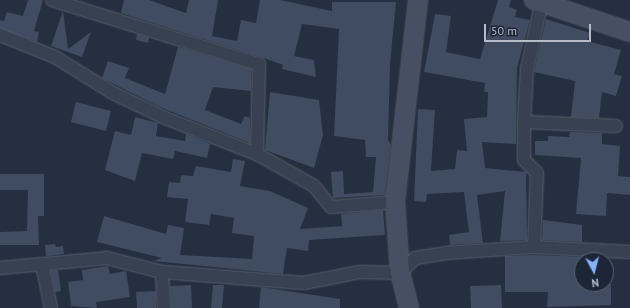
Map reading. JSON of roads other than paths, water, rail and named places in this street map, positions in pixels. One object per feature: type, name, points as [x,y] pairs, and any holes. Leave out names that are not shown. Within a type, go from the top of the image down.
[{"type":"street","points":[[52,0],[259,64],[257,154]]},
{"type":"street","points":[[409,308],[400,273],[395,202],[418,0]]},
{"type":"street","points":[[534,247],[537,173],[524,160],[524,122],[527,69],[539,1],[630,32]]},
{"type":"street","points":[[0,35],[55,56],[113,93],[165,118],[257,154],[314,186],[332,207],[395,202]]},
{"type":"street","points":[[524,122],[616,126]]},
{"type":"street","points":[[0,268],[107,258],[162,272],[304,283],[359,272],[400,273],[415,258],[534,247],[630,252]]},
{"type":"street","points":[[42,264],[51,308]]},
{"type":"street","points":[[162,272],[164,308]]}]
